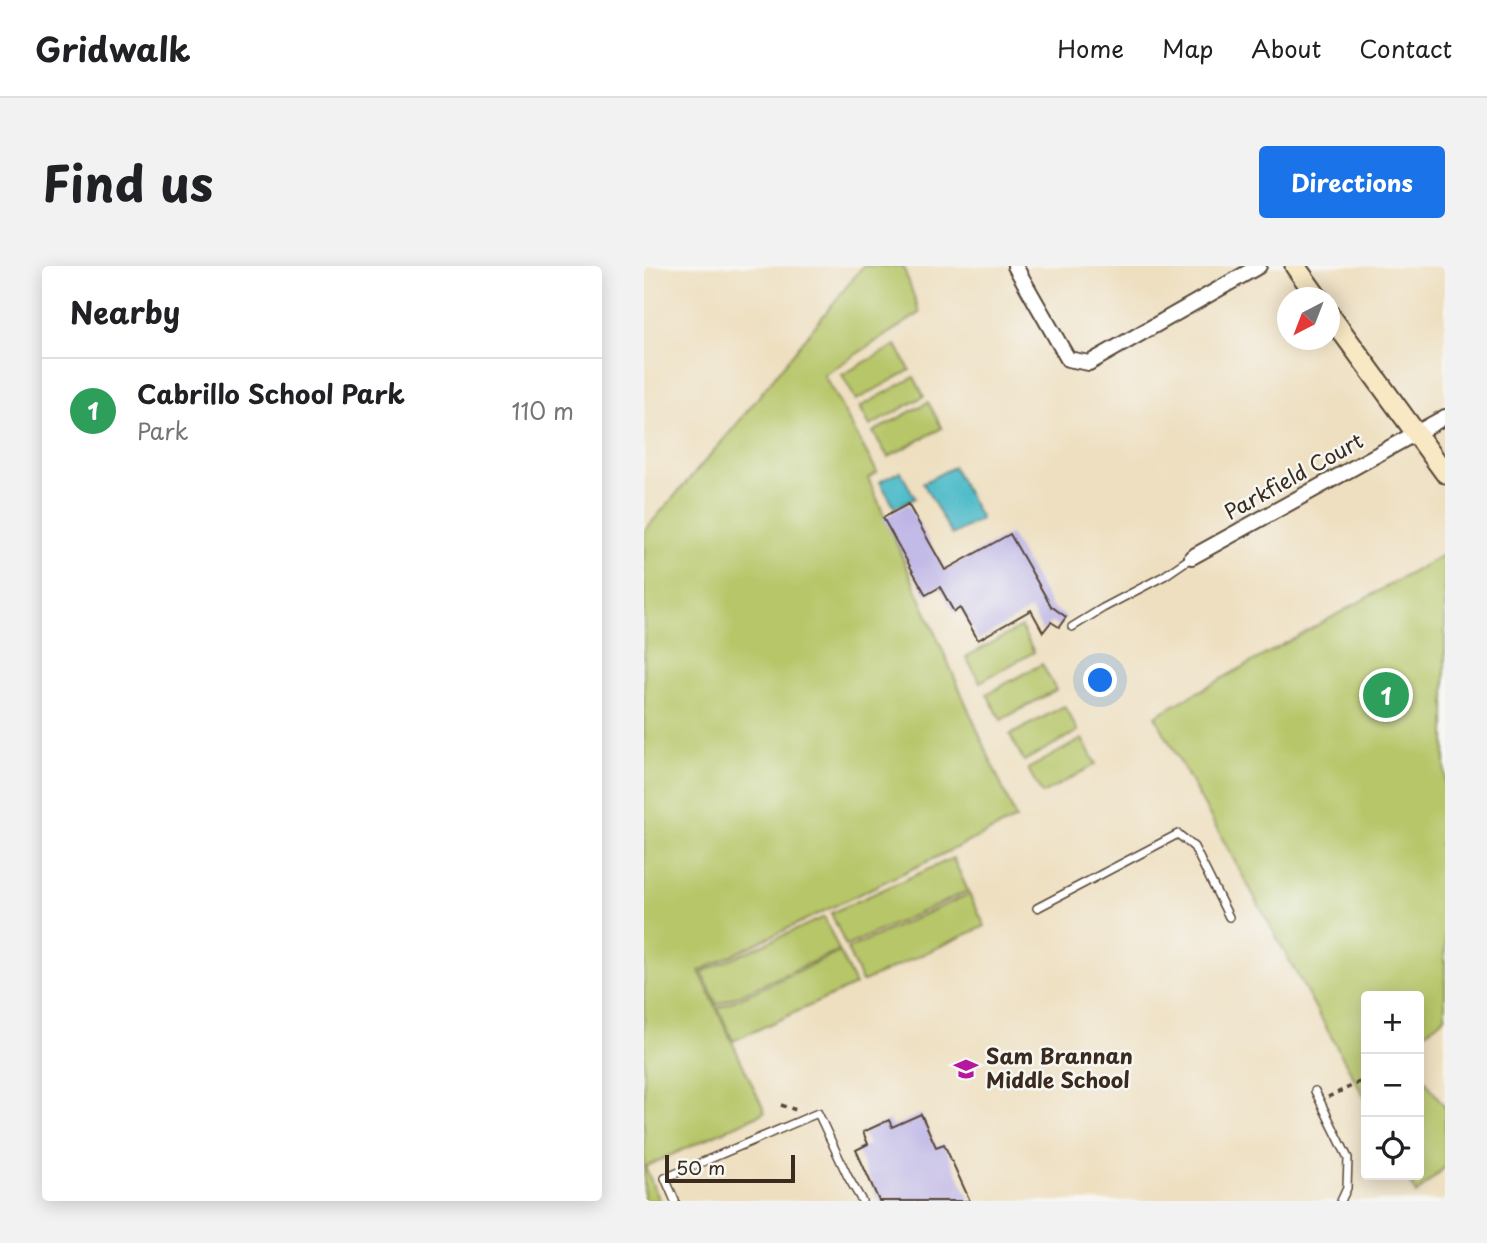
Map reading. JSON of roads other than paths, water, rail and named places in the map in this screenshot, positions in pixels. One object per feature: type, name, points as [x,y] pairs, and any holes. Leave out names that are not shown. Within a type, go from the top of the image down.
[{"type":"main road","points":[[1295,266],[1310,287]]},
{"type":"main road","points":[[1340,329],[1445,473]]},
{"type":"street","points":[[1015,266],[1068,359],[1089,363],[1259,266]]},
{"type":"street","name":"Parkfield Court","points":[[1192,556],[1445,417]]},
{"type":"lane","points":[[1072,628],[1102,608],[1164,576],[1192,556]]},
{"type":"lane","points":[[1037,908],[1178,834],[1194,847],[1229,917]]},
{"type":"lane","points":[[1315,1091],[1348,1158],[1347,1188],[1341,1201]]},
{"type":"lane","points":[[675,1201],[665,1178],[818,1113],[862,1201]]},
{"type":"water","points":[[953,467],[981,519],[952,535],[923,483]]},
{"type":"water","points":[[900,471],[915,498],[895,508],[880,482]]},
{"type":"place","name":"Cabrillo School Park","points":[[1386,695]]},
{"type":"place","name":"Sam Brannan Middle School","points":[[966,1069]]}]
